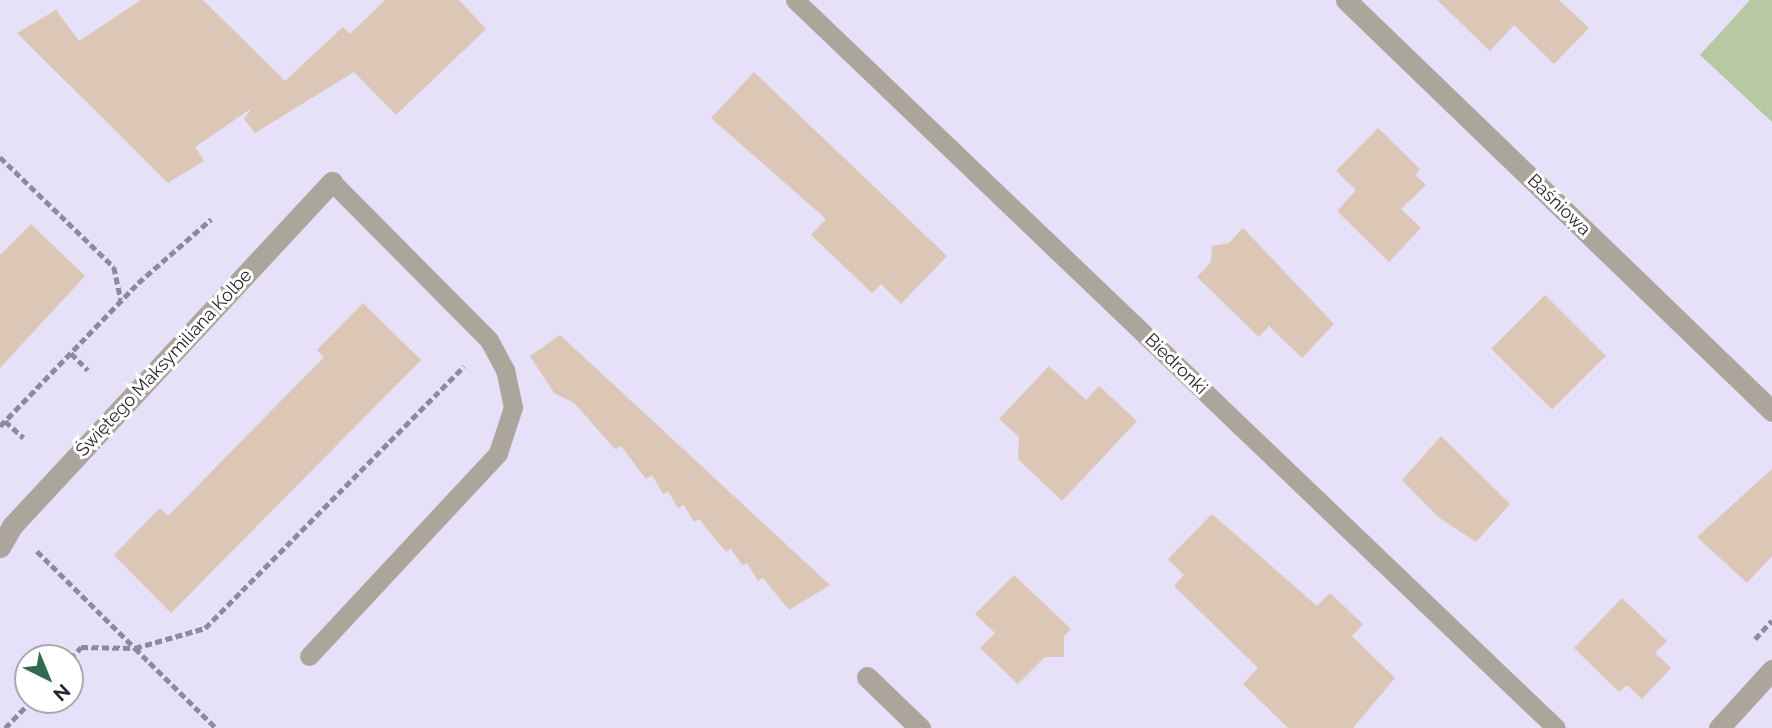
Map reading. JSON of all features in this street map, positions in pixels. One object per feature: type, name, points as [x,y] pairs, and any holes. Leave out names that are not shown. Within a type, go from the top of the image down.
[{"type":"street","name":"Baśniowa","points":[[1346,0],[1772,411]]},
{"type":"street","name":"Świętego Maksymiliana Kolbe","points":[[0,547],[12,526],[332,182]]},
{"type":"street","points":[[1719,728],[1772,670]]},
{"type":"street","points":[[867,677],[920,728]]},
{"type":"lane","name":"Biedronki","points":[[795,0],[1556,728]]},
{"type":"lane","points":[[309,656],[498,453],[513,407],[505,370],[489,340],[332,182]]},
{"type":"path","points":[[0,157],[114,267],[121,300]]},
{"type":"path","points":[[24,438],[2,424],[121,300],[211,219]]},
{"type":"path","points":[[84,647],[135,648],[205,628],[489,340]]},
{"type":"path","points":[[71,353],[88,369]]},
{"type":"path","points":[[12,526],[216,728]]},
{"type":"path","points":[[5,728],[18,714]]},
{"type":"green space","points":[[1750,0],[1772,0],[1772,122],[1700,55]]},
{"type":"building","points":[[141,0],[203,0],[285,81],[343,27],[350,34],[385,0],[459,0],[486,29],[396,115],[354,72],[255,133],[244,119],[252,108],[195,147],[204,161],[168,183],[17,33],[56,10],[79,41]]},
{"type":"building","points":[[1437,0],[1559,0],[1589,28],[1554,64],[1514,25],[1490,51]]},
{"type":"building","points":[[754,72],[947,256],[901,304],[881,284],[872,293],[811,235],[826,219],[711,118]]},
{"type":"building","points":[[1378,128],[1420,169],[1415,175],[1426,185],[1401,209],[1421,228],[1389,262],[1337,211],[1356,190],[1336,171]]},
{"type":"building","points":[[31,224],[85,276],[0,368],[0,255]]},
{"type":"building","points":[[1243,228],[1334,324],[1302,358],[1269,326],[1259,337],[1197,277],[1211,262],[1212,246],[1229,243]]},
{"type":"building","points":[[1545,295],[1606,356],[1552,410],[1491,349]]},
{"type":"building","points":[[363,303],[421,360],[171,613],[114,555],[160,508],[168,516],[324,357],[317,350]]},
{"type":"building","points":[[560,335],[830,585],[789,610],[763,578],[758,581],[747,563],[742,565],[731,549],[726,552],[699,519],[694,522],[684,505],[678,508],[668,491],[663,494],[652,475],[646,479],[621,446],[615,449],[574,403],[554,393],[530,356]]},
{"type":"building","points":[[1049,366],[1086,400],[1099,386],[1137,421],[1062,501],[1018,459],[1019,437],[999,419]]},
{"type":"building","points":[[1441,436],[1510,504],[1476,542],[1438,517],[1402,480]]},
{"type":"building","points":[[1772,469],[1772,556],[1747,583],[1697,537]]},
{"type":"building","points":[[1212,514],[1317,606],[1330,593],[1363,624],[1352,636],[1395,678],[1353,728],[1288,728],[1243,684],[1258,668],[1174,586],[1184,575],[1168,559]]},
{"type":"building","points":[[1014,575],[1071,629],[1064,637],[1064,657],[1045,657],[1018,684],[980,648],[995,633],[975,614]]},
{"type":"building","points":[[1622,598],[1667,641],[1655,653],[1671,668],[1642,699],[1627,685],[1619,692],[1574,648]]}]
